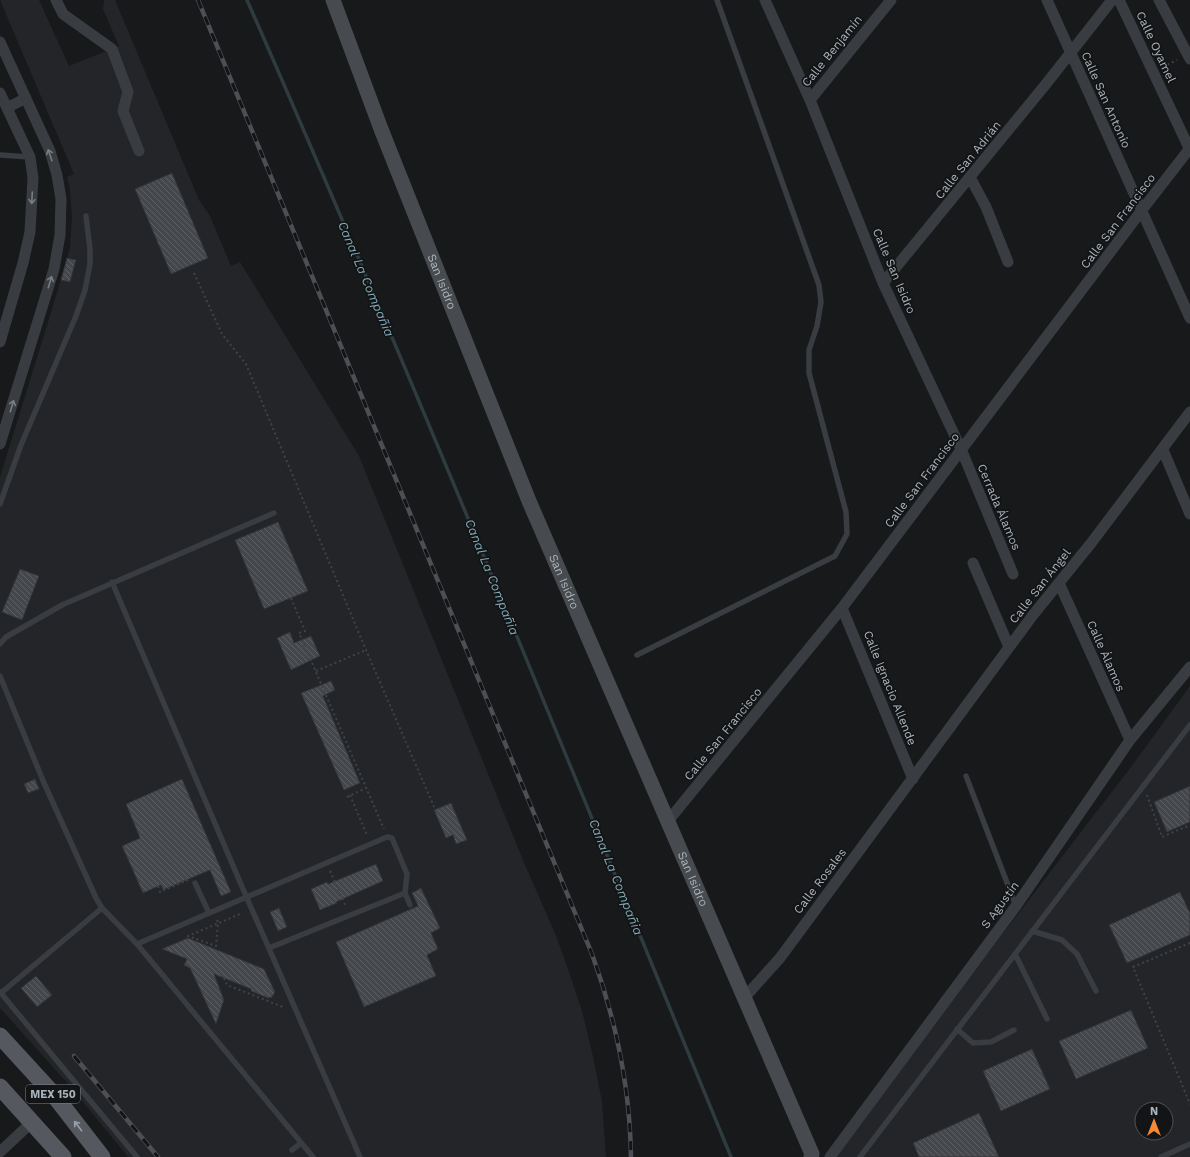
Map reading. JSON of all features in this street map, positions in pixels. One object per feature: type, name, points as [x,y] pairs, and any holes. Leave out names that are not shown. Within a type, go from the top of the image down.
[{"type":"main road","name":"San Isidro","points":[[333,0],[381,129],[529,501],[745,997],[812,1154],[811,1157]]},
{"type":"main road","name":"MEX 150","points":[[0,1036],[54,1095],[102,1157]]},
{"type":"main road","name":"MEX 150","points":[[0,1087],[62,1157]]},
{"type":"street","points":[[56,0],[63,14],[112,49],[128,92],[123,111],[139,151]]},
{"type":"street","name":"Calle San Isidro","points":[[765,0],[810,100],[883,283],[961,449]]},
{"type":"street","name":"Calle Benjamín","points":[[810,100],[890,0]]},
{"type":"street","name":"Calle San Antonio","points":[[1047,0],[1142,210]]},
{"type":"street","name":"Calle San Adrián","points":[[883,283],[1046,84],[1112,0]]},
{"type":"street","name":"Calle Oyamel","points":[[1119,0],[1190,149]]},
{"type":"street","points":[[1160,0],[1189,57]]},
{"type":"street","points":[[0,42],[50,151],[57,174],[61,199],[60,235],[54,269],[0,443]]},
{"type":"street","points":[[0,93],[30,157],[33,178],[30,232],[23,263],[0,342]]},
{"type":"street","points":[[7,108],[26,98]]},
{"type":"street","name":"Calle San Francisco","points":[[668,821],[842,608],[1142,210],[1190,149]]},
{"type":"street","points":[[970,177],[983,202],[1008,262]]},
{"type":"street","points":[[1142,210],[1190,318]]},
{"type":"street","name":"Calle San Ángel","points":[[913,779],[1033,615],[1092,542],[1163,450],[1190,412]]},
{"type":"street","name":"Cerrada Álamos","points":[[961,449],[1013,574]]},
{"type":"street","points":[[1163,450],[1190,514]]},
{"type":"street","points":[[973,563],[1009,647]]},
{"type":"street","name":"Calle Álamos","points":[[1059,583],[1130,740]]},
{"type":"street","name":"Calle Ignacio Allende","points":[[842,608],[913,779]]},
{"type":"street","name":"S Agustín","points":[[830,1157],[1016,906],[1130,740],[1190,667]]},
{"type":"street","name":"Calle Rosales","points":[[745,997],[780,958],[913,779]]},
{"type":"street","points":[[0,1152],[32,1122]]},
{"type":"lane","points":[[637,655],[835,556],[847,534],[846,512],[809,373],[809,350],[817,326],[821,302],[819,286],[717,0]]},
{"type":"lane","points":[[0,156],[30,157]]},
{"type":"lane","points":[[0,504],[21,445],[76,316],[85,290],[90,264],[90,249],[86,216]]},
{"type":"lane","points":[[0,644],[6,637],[62,605],[274,513]]},
{"type":"lane","points":[[112,582],[360,1157]]},
{"type":"lane","points":[[0,676],[44,783],[87,879],[102,908],[137,944],[313,1157]]},
{"type":"lane","points":[[860,1157],[1190,725]]},
{"type":"lane","points":[[966,776],[1016,906]]},
{"type":"lane","points":[[137,944],[387,837],[392,838],[407,874],[405,893],[410,905]]},
{"type":"lane","points":[[194,881],[209,914]]},
{"type":"lane","points":[[269,948],[405,893]]},
{"type":"lane","points":[[102,908],[1,992],[137,1157]]},
{"type":"lane","points":[[1032,931],[1062,940],[1077,954],[1096,991]]},
{"type":"lane","points":[[1015,954],[1047,1019]]},
{"type":"lane","points":[[958,1029],[973,1043],[991,1042],[1014,1030]]},
{"type":"lane","points":[[292,1150],[301,1143]]},
{"type":"lane","points":[[1161,1157],[1190,1144]]},
{"type":"path","points":[[1153,72],[1189,57]]},
{"type":"path","points":[[194,273],[222,334],[246,364],[366,650],[435,809]]},
{"type":"path","points":[[291,598],[305,631],[299,633],[387,837]]},
{"type":"path","points":[[316,671],[366,650]]},
{"type":"path","points":[[1144,786],[1162,836],[1190,825]]},
{"type":"path","points":[[346,797],[366,788]]},
{"type":"path","points":[[350,795],[367,835]]},
{"type":"path","points":[[329,870],[345,905]]},
{"type":"path","points":[[158,886],[160,892],[194,881]]},
{"type":"path","points":[[217,922],[216,946],[188,936],[212,926],[217,922],[240,914]]},
{"type":"path","points":[[1190,943],[1133,967],[1190,1104]]},
{"type":"path","points":[[224,978],[227,985],[283,1007]]},
{"type":"shaded area","points":[[0,0],[39,0],[69,66],[119,46],[103,9],[104,0],[115,0],[199,200],[210,216],[231,266],[240,262],[359,456],[525,865],[555,933],[569,972],[582,1011],[594,1061],[602,1102],[606,1157],[128,1157],[70,1086],[0,1008],[0,477],[70,248],[72,218],[70,190],[67,177],[74,174]]},
{"type":"shaded area","points":[[1190,686],[1190,1157],[831,1157],[1134,763]]},
{"type":"building","points":[[172,173],[208,258],[171,274],[135,189]]},
{"type":"building","points":[[67,258],[76,260],[70,282],[61,280]]},
{"type":"building","points":[[278,522],[308,591],[264,609],[235,540]]},
{"type":"building","points":[[20,569],[39,576],[22,620],[2,612]]},
{"type":"building","points":[[290,632],[294,643],[311,636],[320,656],[291,670],[277,638]]},
{"type":"building","points":[[331,681],[335,690],[323,696],[360,783],[344,790],[301,693]]},
{"type":"building","points":[[35,779],[39,789],[28,793],[24,784]]},
{"type":"building","points":[[182,779],[231,892],[221,896],[210,870],[163,890],[161,885],[143,893],[122,846],[140,838],[126,804]]},
{"type":"building","points":[[1190,786],[1190,822],[1167,832],[1154,802]]},
{"type":"building","points":[[451,803],[467,840],[456,844],[453,835],[446,838],[434,810]]},
{"type":"building","points":[[376,864],[383,881],[320,910],[311,889],[327,882],[328,884]]},
{"type":"building","points":[[421,888],[440,928],[431,933],[438,949],[427,955],[436,976],[364,1007],[336,942],[418,906],[412,893]]},
{"type":"building","points":[[1180,892],[1190,913],[1190,935],[1127,963],[1109,925]]},
{"type":"building","points":[[279,908],[287,927],[278,931],[270,912]]},
{"type":"building","points":[[188,938],[264,969],[275,992],[272,997],[268,998],[251,991],[251,989],[214,974],[224,1000],[216,1024],[190,968],[184,965],[187,959],[162,949]]},
{"type":"building","points":[[36,976],[52,995],[37,1007],[21,988]]},
{"type":"building","points":[[1131,1010],[1148,1048],[1076,1079],[1059,1041]]},
{"type":"building","points":[[1032,1049],[1050,1089],[1001,1111],[983,1071]]},
{"type":"building","points":[[979,1113],[999,1157],[919,1157],[913,1143]]},
{"type":"waterway","name":"Canal La Compañia","points":[[247,0],[310,144],[432,432],[731,1157]]},
{"type":"railway","points":[[198,0],[592,954],[601,979],[615,1029],[625,1079],[631,1157]]},
{"type":"railway","points":[[74,1056],[158,1157]]}]
